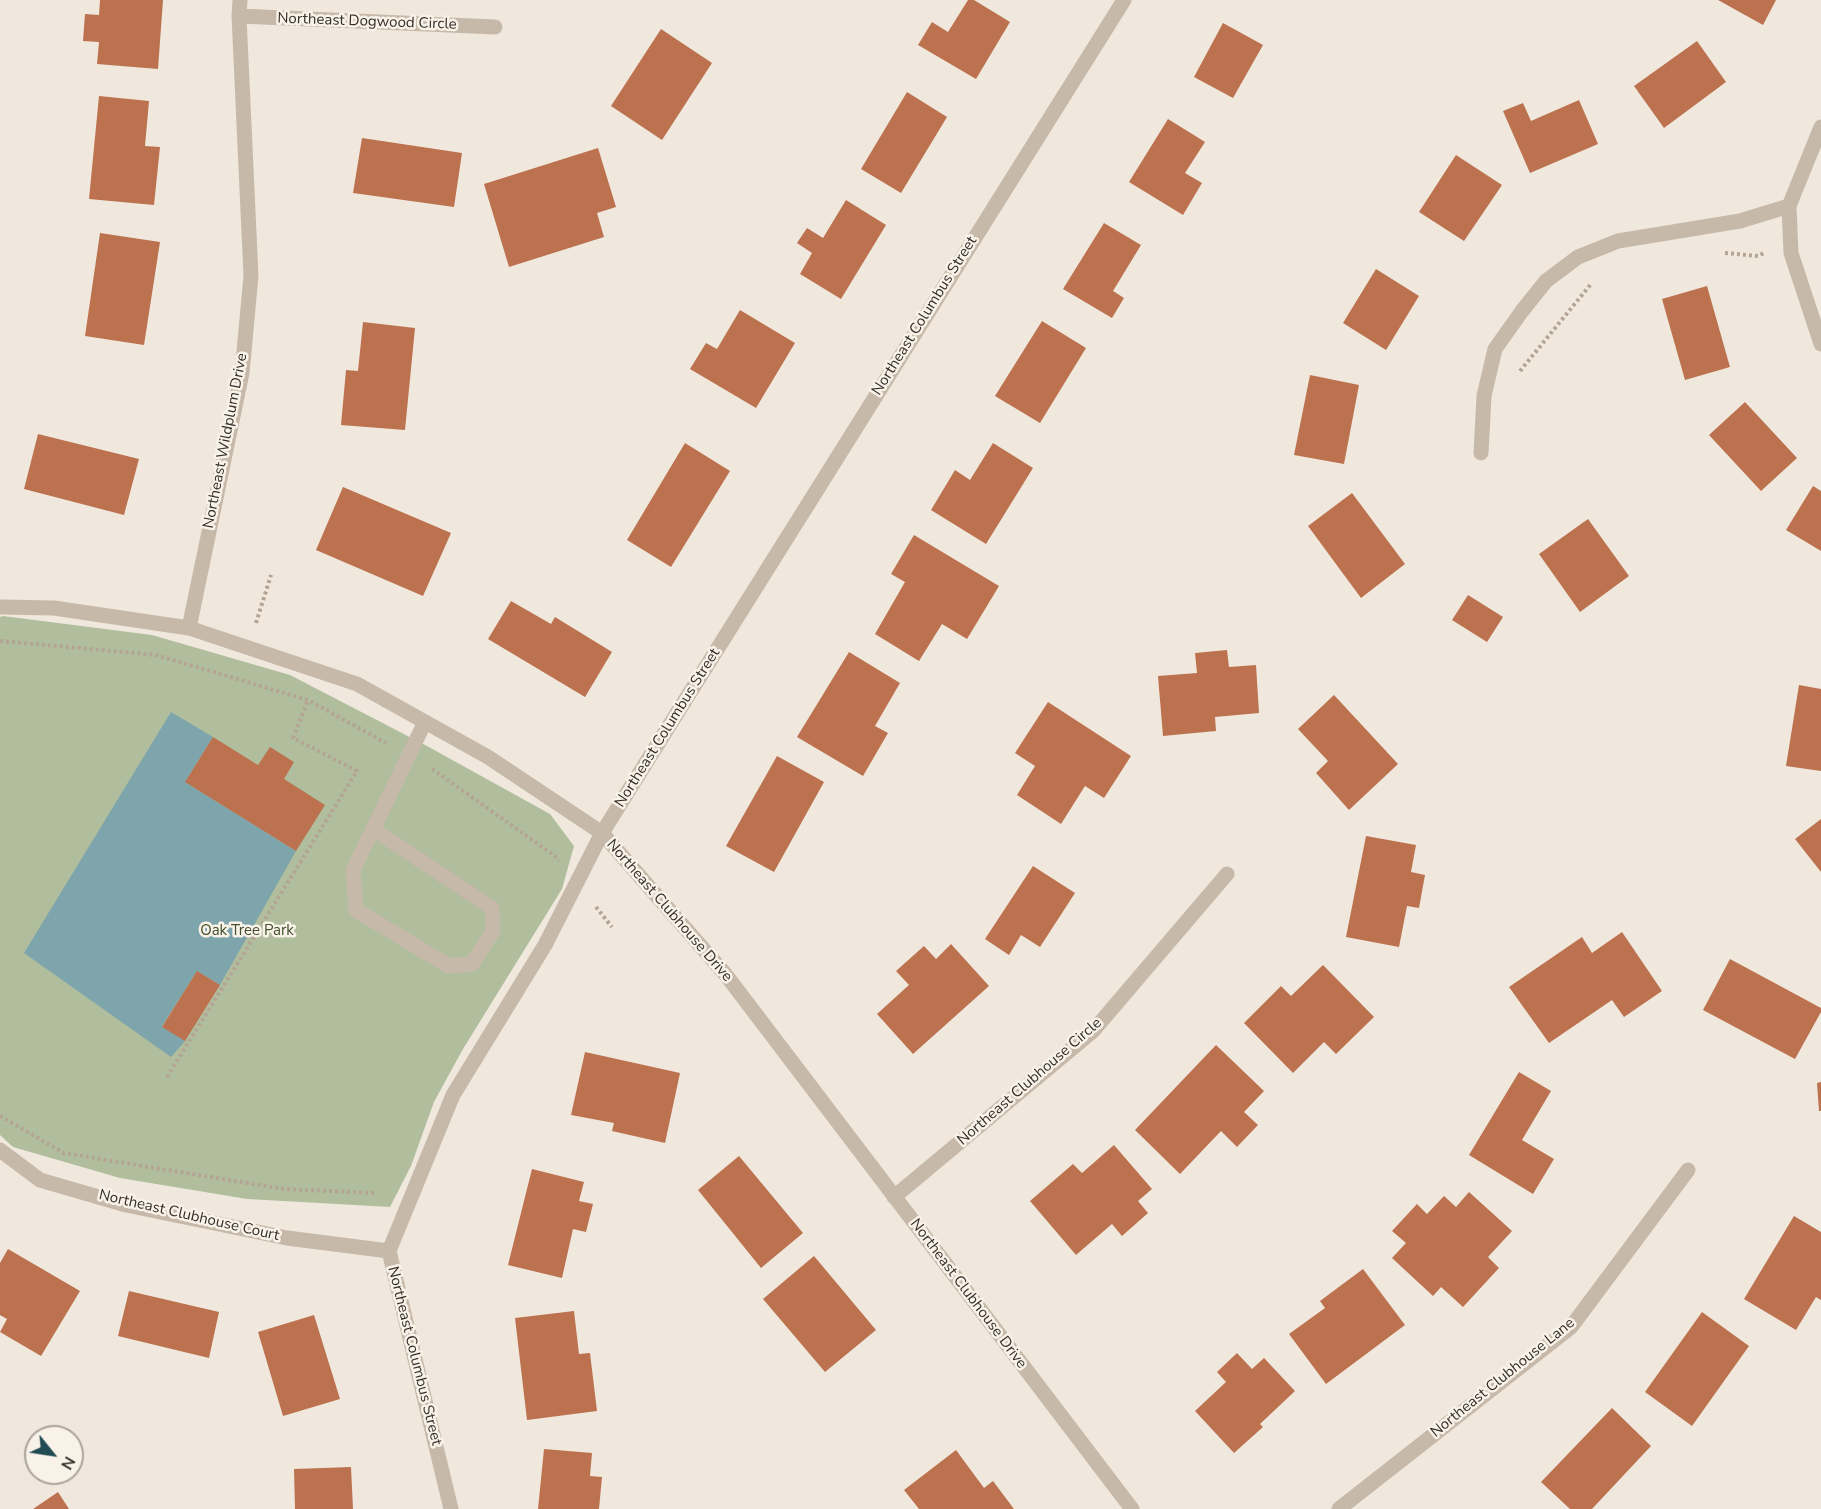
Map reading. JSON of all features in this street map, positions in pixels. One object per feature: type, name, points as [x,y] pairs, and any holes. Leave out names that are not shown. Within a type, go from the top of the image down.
[{"type":"street","name":"Northeast Wildplum Drive","points":[[189,628],[242,373],[251,276],[240,0]]},
{"type":"street","name":"Northeast Columbus Street","points":[[452,1509],[389,1251],[453,1095],[545,945],[602,833],[1124,0]]},
{"type":"street","name":"Northeast Dogwood Circle","points":[[239,16],[495,27]]},
{"type":"street","points":[[1821,127],[1789,206],[1791,252],[1821,344]]},
{"type":"street","points":[[1481,453],[1484,396],[1495,349],[1546,281],[1578,257],[1618,241],[1740,221],[1789,206]]},
{"type":"street","name":"Northeast Clubhouse Drive","points":[[0,607],[54,608],[189,628],[357,684],[488,757],[602,833],[726,975],[1132,1509]]},
{"type":"street","points":[[373,829],[492,908],[493,931],[472,964],[449,966],[356,910],[353,870],[425,722]]},
{"type":"street","name":"Northeast Clubhouse Circle","points":[[894,1197],[1093,1031],[1227,874]]},
{"type":"street","name":"Northeast Clubhouse Court","points":[[0,1150],[40,1180],[126,1204],[287,1238],[389,1251]]},
{"type":"street","name":"Northeast Clubhouse Lane","points":[[1340,1509],[1571,1327],[1688,1170]]},
{"type":"path","points":[[1717,253],[1758,256],[1790,239]]},
{"type":"path","points":[[1517,375],[1594,280]]},
{"type":"path","points":[[258,618],[271,575]]},
{"type":"path","points":[[0,641],[156,655],[308,700],[431,768],[555,856],[612,927]]},
{"type":"path","points":[[167,1077],[357,771],[293,738],[308,700]]},
{"type":"path","points":[[0,1116],[64,1153],[284,1189],[375,1193]]},
{"type":"green space","name":"Oak Tree Park","points":[[0,617],[152,635],[290,675],[427,746],[550,814],[574,846],[562,889],[463,1049],[434,1102],[411,1166],[390,1207],[247,1199],[120,1178],[13,1147],[0,1135]]},
{"type":"water","points":[[171,712],[213,737],[185,782],[296,851],[220,985],[197,971],[162,1026],[185,1041],[171,1057],[24,953]]},
{"type":"building","points":[[100,0],[163,0],[158,69],[97,64],[99,42],[83,41],[85,14],[99,15]]},
{"type":"building","points":[[968,0],[974,0],[1010,22],[976,79],[918,45],[932,22],[948,32]]},
{"type":"building","points":[[1718,0],[1776,0],[1763,25]]},
{"type":"building","points":[[1223,23],[1263,45],[1233,98],[1194,77]]},
{"type":"building","points":[[661,29],[712,63],[662,140],[611,106]]},
{"type":"building","points":[[1697,41],[1726,82],[1664,128],[1634,86]]},
{"type":"building","points":[[907,92],[947,117],[901,193],[861,169]]},
{"type":"building","points":[[99,96],[149,101],[145,146],[160,147],[154,205],[89,199]]},
{"type":"building","points":[[1579,100],[1598,144],[1530,173],[1503,111],[1523,103],[1531,121]]},
{"type":"building","points":[[1168,119],[1205,142],[1185,173],[1202,183],[1183,215],[1129,182]]},
{"type":"building","points":[[362,138],[462,153],[454,207],[353,193]]},
{"type":"building","points":[[598,148],[616,207],[597,213],[604,237],[509,267],[484,184]]},
{"type":"building","points":[[1456,155],[1502,185],[1464,241],[1419,212]]},
{"type":"building","points":[[846,200],[886,225],[841,299],[800,274],[812,253],[797,243],[807,228],[823,238]]},
{"type":"building","points":[[1104,223],[1141,245],[1113,291],[1124,298],[1112,318],[1063,289]]},
{"type":"building","points":[[100,233],[160,242],[144,345],[85,336]]},
{"type":"building","points":[[1376,269],[1419,296],[1386,350],[1343,323]]},
{"type":"building","points":[[1707,286],[1730,367],[1685,380],[1662,299]]},
{"type":"building","points":[[740,310],[795,343],[756,408],[690,369],[706,343],[717,349]]},
{"type":"building","points":[[1042,321],[1086,348],[1040,423],[995,396]]},
{"type":"building","points":[[363,322],[415,328],[405,430],[341,425],[346,370],[358,371]]},
{"type":"building","points":[[1310,375],[1359,385],[1344,464],[1294,455]]},
{"type":"building","points":[[1745,402],[1797,458],[1761,491],[1709,435]]},
{"type":"building","points":[[38,434],[139,459],[124,515],[24,489]]},
{"type":"building","points":[[685,443],[730,471],[671,567],[627,540]]},
{"type":"building","points":[[993,443],[1033,468],[986,544],[931,510],[955,470],[970,480]]},
{"type":"building","points":[[1813,486],[1821,491],[1821,551],[1786,530]]},
{"type":"building","points":[[343,487],[451,533],[423,596],[316,550]]},
{"type":"building","points":[[1352,493],[1405,564],[1361,598],[1308,526]]},
{"type":"building","points":[[1588,519],[1629,576],[1580,612],[1539,554]]},
{"type":"building","points":[[914,535],[999,586],[967,639],[942,624],[919,661],[875,634],[905,582],[891,574]]},
{"type":"building","points":[[1468,595],[1503,617],[1487,642],[1452,620]]},
{"type":"building","points":[[511,601],[551,624],[555,617],[612,652],[585,697],[488,639]]},
{"type":"building","points":[[1227,650],[1229,667],[1256,665],[1259,713],[1215,717],[1216,731],[1163,736],[1158,676],[1197,673],[1195,653]]},
{"type":"building","points":[[849,652],[900,683],[875,726],[888,733],[863,776],[797,737]]},
{"type":"building","points":[[1799,685],[1821,689],[1821,771],[1786,766]]},
{"type":"building","points":[[1334,695],[1398,764],[1349,810],[1316,773],[1328,761],[1298,729]]},
{"type":"building","points":[[1048,702],[1131,756],[1104,798],[1085,786],[1061,824],[1017,795],[1035,766],[1015,753]]},
{"type":"building","points":[[213,737],[258,765],[270,747],[294,762],[284,779],[325,805],[296,851],[185,782]]},
{"type":"building","points":[[777,756],[824,782],[774,872],[726,846]]},
{"type":"building","points":[[1821,819],[1821,872],[1795,839]]},
{"type":"building","points":[[1366,836],[1416,845],[1411,872],[1425,875],[1419,908],[1407,906],[1399,947],[1346,937]]},
{"type":"building","points":[[1033,866],[1075,893],[1040,947],[1021,935],[1009,955],[985,939]]},
{"type":"building","points":[[1622,932],[1662,991],[1624,1017],[1612,1000],[1549,1043],[1509,987],[1582,937],[1592,953]]},
{"type":"building","points":[[951,944],[989,986],[913,1054],[877,1014],[909,985],[896,971],[924,946],[936,959]]},
{"type":"building","points":[[1730,959],[1821,1008],[1821,1012],[1795,1059],[1703,1010]]},
{"type":"building","points":[[1323,965],[1374,1017],[1336,1054],[1324,1042],[1293,1073],[1244,1023],[1281,986],[1291,996]]},
{"type":"building","points":[[197,971],[220,985],[185,1041],[162,1027]]},
{"type":"building","points":[[1216,1045],[1264,1091],[1244,1112],[1258,1125],[1237,1147],[1221,1131],[1180,1174],[1135,1130]]},
{"type":"building","points":[[585,1052],[680,1073],[665,1143],[612,1131],[614,1123],[571,1115]]},
{"type":"building","points":[[1519,1072],[1551,1091],[1522,1140],[1554,1159],[1533,1194],[1469,1155]]},
{"type":"building","points":[[1821,1082],[1821,1111],[1819,1111],[1817,1083]]},
{"type":"building","points":[[1114,1145],[1152,1189],[1138,1201],[1148,1213],[1122,1236],[1112,1224],[1076,1255],[1030,1201],[1073,1164],[1082,1173]]},
{"type":"building","points":[[739,1156],[803,1233],[761,1268],[698,1190]]},
{"type":"building","points":[[532,1169],[584,1182],[579,1201],[593,1204],[586,1232],[573,1229],[562,1278],[508,1265]]},
{"type":"building","points":[[1469,1192],[1512,1231],[1488,1257],[1499,1268],[1463,1307],[1441,1287],[1433,1296],[1392,1258],[1406,1243],[1392,1231],[1417,1204],[1427,1214],[1444,1196],[1456,1207]]},
{"type":"building","points":[[1794,1216],[1821,1232],[1821,1300],[1816,1297],[1796,1330],[1744,1299]]},
{"type":"building","points":[[8,1249],[80,1291],[41,1356],[0,1332],[7,1319],[0,1315],[0,1263]]},
{"type":"building","points":[[814,1256],[876,1330],[825,1372],[763,1299]]},
{"type":"building","points":[[1363,1269],[1405,1325],[1326,1384],[1289,1334],[1325,1308],[1320,1301]]},
{"type":"building","points":[[129,1291],[219,1312],[209,1358],[118,1336]]},
{"type":"building","points":[[574,1311],[579,1354],[590,1353],[597,1411],[527,1420],[515,1318]]},
{"type":"building","points":[[1702,1312],[1749,1346],[1692,1426],[1645,1392]]},
{"type":"building","points":[[314,1315],[340,1399],[283,1416],[258,1332]]},
{"type":"building","points":[[1237,1353],[1252,1369],[1264,1358],[1295,1391],[1260,1424],[1263,1427],[1234,1453],[1195,1411],[1226,1382],[1217,1372]]},
{"type":"building","points":[[1612,1408],[1651,1446],[1592,1509],[1570,1509],[1541,1482]]},
{"type":"building","points":[[544,1449],[592,1453],[590,1476],[602,1477],[599,1509],[538,1509]]},
{"type":"building","points":[[956,1450],[984,1488],[993,1481],[1014,1509],[919,1509],[904,1490]]},
{"type":"building","points":[[351,1467],[353,1509],[295,1509],[294,1469]]},
{"type":"building","points":[[58,1492],[69,1509],[33,1509]]}]
